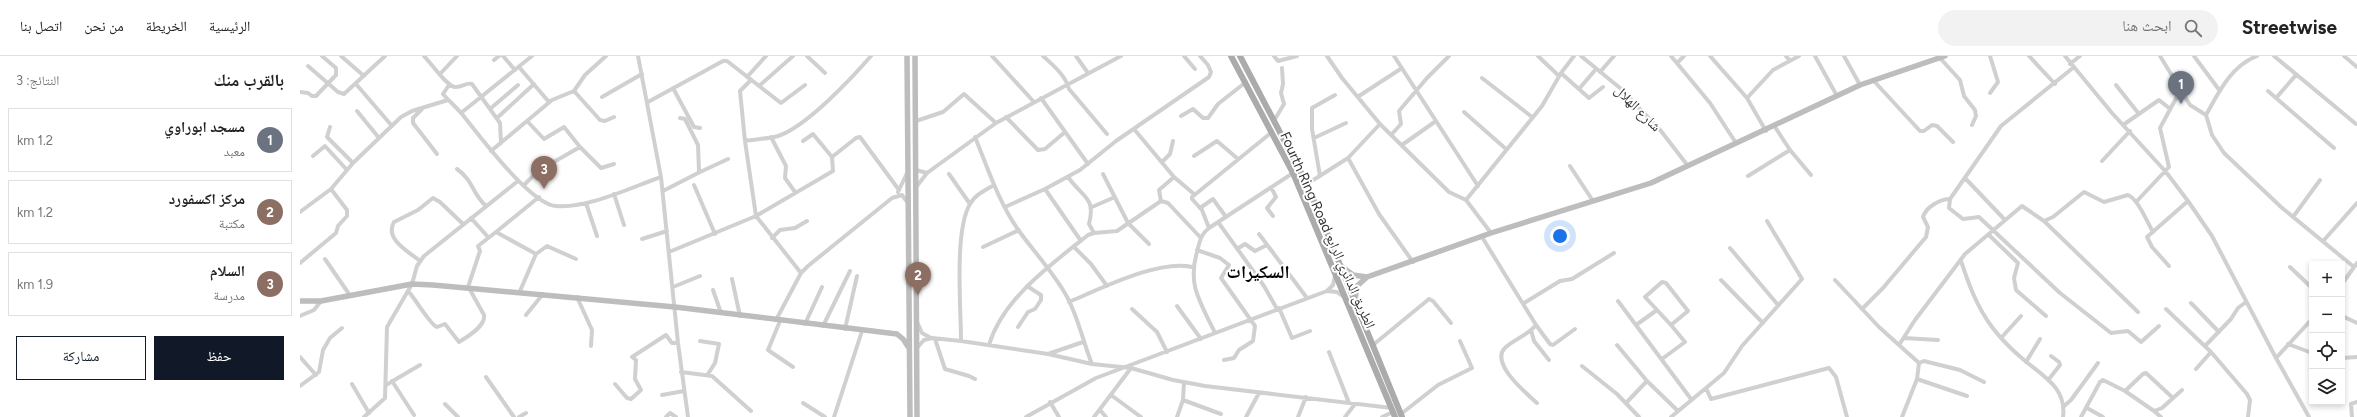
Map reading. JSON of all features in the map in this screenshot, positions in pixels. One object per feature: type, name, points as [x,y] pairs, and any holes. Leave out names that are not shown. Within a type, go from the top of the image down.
[{"type":"main road","points":[[907,56],[908,348],[910,417]]},
{"type":"main road","points":[[915,56],[917,186],[917,417]]},
{"type":"main road","name":"Fourth Ring Road الطريق الدائري الرابع","points":[[1231,56],[1246,81],[1293,173],[1396,414]]},
{"type":"main road","name":"Fourth Ring Road الطريق الدائري الرابع","points":[[1240,56],[1275,119],[1306,184],[1373,345],[1396,414]]},
{"type":"main road","points":[[1356,304],[1357,286],[1367,277],[1413,262],[1491,233],[1651,183],[1775,127],[1860,85],[1943,57]]},
{"type":"main road","points":[[907,88],[916,87]]},
{"type":"main road","points":[[1339,264],[1353,275],[1367,277]]},
{"type":"main road","points":[[300,301],[320,301],[349,294],[412,284],[468,287],[675,307],[778,321],[897,334],[904,331],[908,322]]},
{"type":"main road","points":[[897,334],[903,339],[908,348]]},
{"type":"street","points":[[300,92],[308,93],[314,97],[337,70],[322,56]]},
{"type":"street","points":[[341,56],[364,76]]},
{"type":"street","points":[[308,66],[338,92],[344,94],[384,56]]},
{"type":"street","points":[[424,56],[449,85],[456,87],[470,83],[501,124],[501,144]]},
{"type":"street","points":[[440,74],[457,56]]},
{"type":"street","points":[[494,60],[498,56]]},
{"type":"street","points":[[503,56],[534,84],[549,102]]},
{"type":"street","points":[[461,113],[532,56]]},
{"type":"street","points":[[491,151],[528,122],[549,102],[574,91],[585,75],[606,56]]},
{"type":"street","points":[[638,56],[662,177],[681,372],[688,417]]},
{"type":"street","points":[[747,77],[766,56]]},
{"type":"street","points":[[759,86],[793,56]]},
{"type":"street","points":[[807,56],[825,73]]},
{"type":"street","points":[[745,141],[771,137],[794,128],[854,75],[871,56]]},
{"type":"street","points":[[992,56],[1034,102]]},
{"type":"street","points":[[1043,56],[1068,83],[1069,89],[1107,134]]},
{"type":"street","points":[[1076,56],[1088,73]]},
{"type":"street","points":[[917,186],[927,173],[996,123],[1068,83],[1121,56]]},
{"type":"street","points":[[1184,56],[1194,69]]},
{"type":"street","points":[[1005,207],[1068,177],[1209,76],[1211,72],[1208,65],[1200,56]]},
{"type":"street","points":[[1274,56],[1278,61],[1297,56]]},
{"type":"street","points":[[1328,56],[1342,78],[1359,96],[1380,124],[1449,192],[1466,200],[1491,233]]},
{"type":"street","points":[[1394,56],[1478,186]]},
{"type":"street","points":[[1391,135],[1401,124],[1398,112],[1416,90],[1449,56]]},
{"type":"street","points":[[1538,56],[1591,98],[1602,87]]},
{"type":"street","points":[[1466,200],[1548,98],[1560,74],[1574,56]]},
{"type":"street","name":"شارع الهلال","points":[[1581,56],[1620,88],[1662,131],[1688,166]]},
{"type":"street","points":[[1600,72],[1614,56]]},
{"type":"street","points":[[1671,56],[1710,104],[1736,144]]},
{"type":"street","points":[[1677,63],[1684,56]]},
{"type":"street","points":[[1710,56],[1747,98],[1766,131]]},
{"type":"street","points":[[1786,56],[1790,61]]},
{"type":"street","points":[[1747,98],[1773,70],[1799,56]]},
{"type":"street","points":[[1815,56],[1837,96]]},
{"type":"street","points":[[1844,56],[1860,85]]},
{"type":"street","points":[[1990,56],[1998,82],[1990,93]]},
{"type":"street","points":[[2029,56],[2055,84]]},
{"type":"street","points":[[2065,56],[2072,66],[2166,172],[2212,236],[2276,358],[2309,417]]},
{"type":"street","points":[[2080,56],[2055,84],[2016,112],[2001,126],[1950,199],[1949,208],[1955,215],[1963,220],[1979,217],[2060,293],[2111,333],[2128,331],[2141,342],[2159,326]]},
{"type":"street","points":[[2160,56],[2180,92],[2190,105],[2206,115],[2212,135],[2224,152],[2293,217],[2356,265],[2345,280]]},
{"type":"street","points":[[2194,56],[2220,91]]},
{"type":"street","points":[[2206,115],[2220,91],[2238,66],[2246,60],[2257,56]]},
{"type":"street","points":[[2274,56],[2356,124]]},
{"type":"street","points":[[2344,56],[2357,67]]},
{"type":"street","points":[[1943,57],[1960,80],[1964,96],[1975,110],[1976,116],[1972,125]]},
{"type":"street","points":[[648,102],[723,61],[727,61],[782,104],[805,85]]},
{"type":"street","points":[[1275,119],[1284,104],[1281,93],[1283,84],[1282,68]]},
{"type":"street","points":[[1359,96],[1402,68]]},
{"type":"street","points":[[1580,89],[1596,69]]},
{"type":"street","points":[[602,97],[642,74]]},
{"type":"street","points":[[2276,98],[2296,75]]},
{"type":"street","points":[[1482,78],[1532,117]]},
{"type":"street","points":[[751,80],[740,91],[745,141],[756,216],[801,273]]},
{"type":"street","points":[[1873,80],[1920,131],[1924,131],[1932,125],[1936,126],[1953,142]]},
{"type":"street","points":[[1181,116],[1193,109],[1205,119],[1218,104],[1246,81]]},
{"type":"street","points":[[356,84],[392,126]]},
{"type":"street","points":[[497,118],[534,84]]},
{"type":"street","points":[[449,85],[443,93],[491,151],[518,181],[539,197],[555,206],[586,202],[662,177]]},
{"type":"street","points":[[490,109],[518,85]]},
{"type":"street","points":[[2116,85],[2139,114]]},
{"type":"street","points":[[673,88],[694,127],[700,128]]},
{"type":"street","points":[[574,91],[600,120],[605,121],[614,117]]},
{"type":"street","points":[[2136,202],[2166,172],[2169,167],[2160,128],[2169,108],[2180,92]]},
{"type":"street","points":[[2268,92],[2290,113],[2334,148]]},
{"type":"street","points":[[916,121],[943,112],[964,94],[996,123]]},
{"type":"street","points":[[1320,176],[1314,138],[1312,106],[1335,96]]},
{"type":"street","points":[[1041,98],[1088,164]]},
{"type":"street","points":[[300,212],[331,189],[353,162],[406,114],[448,100]]},
{"type":"street","points":[[2124,125],[2159,100],[2169,108]]},
{"type":"street","points":[[422,108],[413,118],[413,123],[437,154]]},
{"type":"street","points":[[357,111],[379,138]]},
{"type":"street","points":[[1464,112],[1506,149]]},
{"type":"street","points":[[1006,117],[1038,150],[1045,149],[1065,132]]},
{"type":"street","points":[[680,118],[685,119],[696,140],[698,173]]},
{"type":"street","points":[[1402,145],[1436,121]]},
{"type":"street","points":[[528,122],[544,139],[564,127],[580,147],[602,168],[614,164]]},
{"type":"street","points":[[1314,138],[1346,123]]},
{"type":"street","points":[[1306,184],[1348,158],[1380,124]]},
{"type":"street","points":[[330,127],[327,137],[353,162]]},
{"type":"street","points":[[1775,127],[1790,150],[1810,175]]},
{"type":"street","points":[[1134,129],[1174,176],[1194,194]]},
{"type":"street","points":[[2102,161],[2130,131]]},
{"type":"street","points":[[1209,228],[1200,208],[1192,199],[1194,194],[1272,132]]},
{"type":"street","points":[[669,252],[756,216],[833,171],[832,157],[813,134],[803,141]]},
{"type":"street","points":[[771,137],[786,166],[785,178],[796,192]]},
{"type":"street","points":[[832,157],[856,138],[860,137],[899,190]]},
{"type":"street","points":[[976,137],[994,185],[1005,207],[1018,230],[1048,267],[1069,302],[1092,364]]},
{"type":"street","points":[[1162,162],[1170,154],[1173,141]]},
{"type":"street","points":[[1194,156],[1217,141],[1238,159]]},
{"type":"street","points":[[313,156],[325,146],[347,170]]},
{"type":"street","points":[[524,185],[538,171],[580,147]]},
{"type":"street","points":[[1748,176],[1790,150]]},
{"type":"street","points":[[1348,158],[1379,214],[1413,262]]},
{"type":"street","points":[[663,191],[728,159]]},
{"type":"street","points":[[1570,166],[1593,201]]},
{"type":"street","points":[[457,169],[472,184],[477,198],[486,206]]},
{"type":"street","points":[[916,170],[927,173]]},
{"type":"street","points":[[793,367],[767,348],[801,273],[824,252],[892,198],[899,190],[907,171]]},
{"type":"street","points":[[1215,333],[1195,290],[1192,267],[1200,237],[1209,228],[1293,173]]},
{"type":"street","points":[[949,174],[970,204]]},
{"type":"street","points":[[1103,174],[1128,223],[1148,244]]},
{"type":"street","points":[[1161,201],[1159,190],[1174,176]]},
{"type":"street","points":[[1068,177],[1092,207],[1089,224],[1094,233]]},
{"type":"street","points":[[1965,178],[2005,220]]},
{"type":"street","points":[[2293,217],[2320,180]]},
{"type":"street","points":[[364,417],[384,400],[386,385],[387,327],[412,284],[420,261],[463,224],[518,181]]},
{"type":"street","points":[[694,185],[715,234]]},
{"type":"street","points":[[961,341],[960,238],[964,218],[970,204],[977,196],[994,185]]},
{"type":"street","points":[[1271,187],[1277,196],[1267,208],[1273,216]]},
{"type":"street","points":[[300,263],[336,233],[338,226],[347,216],[347,210],[331,189]]},
{"type":"street","points":[[1045,189],[1081,241]]},
{"type":"street","points":[[2044,222],[2053,218],[2084,192],[2104,202],[2128,195],[2136,202],[2153,232]]},
{"type":"street","points":[[614,194],[624,225]]},
{"type":"street","points":[[892,198],[902,195],[908,203]]},
{"type":"street","points":[[408,291],[418,302],[433,325],[437,327],[445,324],[459,342],[480,326],[484,320],[484,315],[468,287],[480,251],[478,246],[539,197]]},
{"type":"street","points":[[420,261],[398,244],[393,237],[392,232],[394,222],[412,214],[433,198],[440,202],[463,224]]},
{"type":"street","points":[[1092,207],[1115,198]]},
{"type":"street","points":[[1200,208],[1214,199],[1226,217]]},
{"type":"street","points":[[1862,309],[1891,279],[1926,237],[1928,227],[1922,217],[1927,210],[1941,200],[1950,199]]},
{"type":"street","points":[[989,345],[996,327],[1027,286],[1048,267],[1081,241],[1094,233],[1113,233],[1161,201],[1168,203],[1200,237]]},
{"type":"street","points":[[2169,266],[2149,242],[2147,237],[2188,201]]},
{"type":"street","points":[[586,202],[597,236]]},
{"type":"street","points":[[2324,240],[2357,203]]},
{"type":"street","points":[[1899,345],[1970,250],[1995,232],[2005,220],[2022,206],[2044,222],[2138,312]]},
{"type":"street","points":[[471,218],[488,237]]},
{"type":"street","points":[[772,238],[780,230],[794,228],[807,221]]},
{"type":"street","points":[[1671,417],[1724,373],[1742,346],[1802,279],[1767,221]]},
{"type":"street","points":[[1218,222],[1264,286],[1278,309],[1292,338],[1310,332]]},
{"type":"street","points":[[983,247],[1018,230]]},
{"type":"street","points":[[642,239],[667,231]]},
{"type":"street","points":[[496,232],[536,254]]},
{"type":"street","points":[[1259,234],[1307,298]]},
{"type":"street","points":[[1990,236],[2018,263],[2014,284],[2019,294],[2046,316]]},
{"type":"street","points":[[1482,237],[1524,303],[1536,325],[1551,345],[1575,329]]},
{"type":"street","points":[[1237,249],[1245,244],[1255,251],[1267,245]]},
{"type":"street","points":[[520,292],[536,254],[549,246],[576,259]]},
{"type":"street","points":[[1074,247],[1091,264],[1107,286]]},
{"type":"street","points":[[1730,248],[1778,305]]},
{"type":"street","points":[[1197,250],[1220,258],[1229,265],[1229,269],[1220,278],[1255,326],[1253,341],[1239,350],[1234,358],[1224,360]]},
{"type":"street","points":[[1524,303],[1560,281],[1572,279],[1614,253]]},
{"type":"street","points":[[325,258],[349,294]]},
{"type":"street","points":[[1961,261],[1981,311],[2002,338],[2026,362],[2049,379],[2058,389],[2063,407],[2063,417]]},
{"type":"street","points":[[1069,302],[1107,286],[1166,266],[1184,265],[1192,267]]},
{"type":"street","points":[[2290,267],[2309,285]]},
{"type":"street","points":[[1328,291],[1334,282],[1334,270]]},
{"type":"street","points":[[823,326],[850,271]]},
{"type":"street","points":[[673,287],[700,276]]},
{"type":"street","points":[[845,328],[857,276]]},
{"type":"street","points":[[732,280],[740,316]]},
{"type":"street","points":[[1721,280],[1763,323]]},
{"type":"street","points":[[1835,280],[1862,309],[1919,363]]},
{"type":"street","points":[[1662,359],[1685,342],[1671,324],[1646,299],[1646,295],[1660,283],[1665,282],[1688,309],[1687,312],[1671,324]]},
{"type":"street","points":[[1018,327],[1028,312],[1035,309],[1042,300],[1041,295],[1027,286]]},
{"type":"street","points":[[805,324],[822,287]]},
{"type":"street","points":[[713,290],[721,313]]},
{"type":"street","points":[[1028,416],[1081,385],[1129,368],[1307,298],[1328,291],[1337,292],[1346,299]]},
{"type":"street","points":[[526,315],[544,294]]},
{"type":"street","points":[[577,297],[592,330],[591,346]]},
{"type":"street","points":[[1373,345],[1429,299],[1451,323]]},
{"type":"street","points":[[300,316],[314,310],[320,301]]},
{"type":"street","points":[[1618,301],[1691,399]]},
{"type":"street","points":[[2205,346],[2231,320],[2238,308],[2246,302]]},
{"type":"street","points":[[2191,304],[2219,332]]},
{"type":"street","points":[[1176,306],[1201,339]]},
{"type":"street","points":[[2166,309],[2211,352],[2247,394],[2250,400],[2248,417]]},
{"type":"street","points":[[1132,310],[1157,332],[1167,352]]},
{"type":"street","points":[[1636,325],[1657,310]]},
{"type":"street","points":[[2002,338],[2021,316]]},
{"type":"street","points":[[2345,317],[2357,323]]},
{"type":"street","points":[[917,322],[922,332],[934,338],[945,369],[969,376],[975,380]]},
{"type":"street","points":[[2276,358],[2309,322]]},
{"type":"street","points":[[1536,325],[1505,347],[1502,352],[1501,362],[1520,387],[1538,404]]},
{"type":"street","points":[[300,386],[316,375],[320,370],[323,350],[330,338],[342,328]]},
{"type":"street","points":[[1531,330],[1534,341],[1549,360]]},
{"type":"street","points":[[834,417],[862,331]]},
{"type":"street","points":[[615,384],[627,398],[631,399],[641,390],[635,379],[636,360],[632,356],[666,335],[672,343],[678,344]]},
{"type":"street","points":[[917,348],[924,340],[934,338],[961,341],[1048,354],[1092,364],[1129,368],[1184,382],[1258,393],[1306,397],[1349,403],[1396,414]]},
{"type":"street","points":[[1904,338],[1938,340]]},
{"type":"street","points":[[2026,362],[2040,339]]},
{"type":"street","points":[[700,341],[719,344],[715,363],[708,374]]},
{"type":"street","points":[[1382,417],[1396,414],[1438,385],[1472,368],[1460,341]]},
{"type":"street","points":[[1048,354],[1083,342]]},
{"type":"street","points":[[2288,344],[2309,352]]},
{"type":"street","points":[[1617,345],[1647,381],[1678,411]]},
{"type":"street","points":[[1329,352],[1349,403]]},
{"type":"street","points":[[2196,369],[2211,352]]},
{"type":"street","points":[[2049,379],[2060,365],[2051,356]]},
{"type":"street","points":[[300,357],[316,375]]},
{"type":"street","points":[[2345,358],[2357,357]]},
{"type":"street","points":[[1919,363],[1924,361],[1960,370],[1984,382]]},
{"type":"street","points":[[1902,417],[1917,379],[1919,363]]},
{"type":"street","points":[[2063,407],[2071,400],[2098,363]]},
{"type":"street","points":[[386,385],[420,365]]},
{"type":"street","points":[[1582,366],[1626,403],[1639,417]]},
{"type":"street","points":[[1094,417],[1129,368]]},
{"type":"street","points":[[1706,388],[1711,399],[1829,368],[1836,377],[1847,417]]},
{"type":"street","points":[[681,372],[708,374],[751,411]]},
{"type":"street","points":[[2125,391],[2142,374],[2146,374],[2173,398]]},
{"type":"street","points":[[486,377],[514,417]]},
{"type":"street","points":[[1917,379],[1968,396]]},
{"type":"street","points":[[2081,417],[2101,380],[2105,380],[2125,391],[2161,417]]},
{"type":"street","points":[[392,381],[414,415]]},
{"type":"street","points":[[1626,403],[1647,381]]},
{"type":"street","points":[[1177,417],[1183,400],[1184,382]]},
{"type":"street","points":[[352,384],[369,413]]},
{"type":"street","points":[[2154,411],[2162,408],[2182,390]]},
{"type":"street","points":[[662,396],[684,391]]},
{"type":"street","points":[[1246,417],[1258,393]]},
{"type":"street","points":[[1111,395],[1141,417]]},
{"type":"street","points":[[1298,417],[1306,397]]},
{"type":"street","points":[[1183,400],[1221,414]]},
{"type":"street","points":[[1050,402],[1059,417]]},
{"type":"street","points":[[2352,417],[2351,404],[2357,402]]},
{"type":"street","points":[[803,403],[825,417]]},
{"type":"street","points":[[445,404],[458,417]]},
{"type":"street","points":[[1345,417],[1355,404]]},
{"type":"street","points":[[2087,408],[2103,417]]},
{"type":"street","points":[[1100,410],[1106,417]]},
{"type":"street","points":[[519,417],[526,413]]},
{"type":"street","points":[[666,417],[670,413],[676,417]]},
{"type":"place","name":"مسجد ابوراوي","points":[[2181,104]]},
{"type":"place","name":"السلام","points":[[544,189]]},
{"type":"place","name":"مركز اكسفورد","points":[[918,295]]},
{"type":"district","name":"السكيرات","points":[[1258,272]]}]
